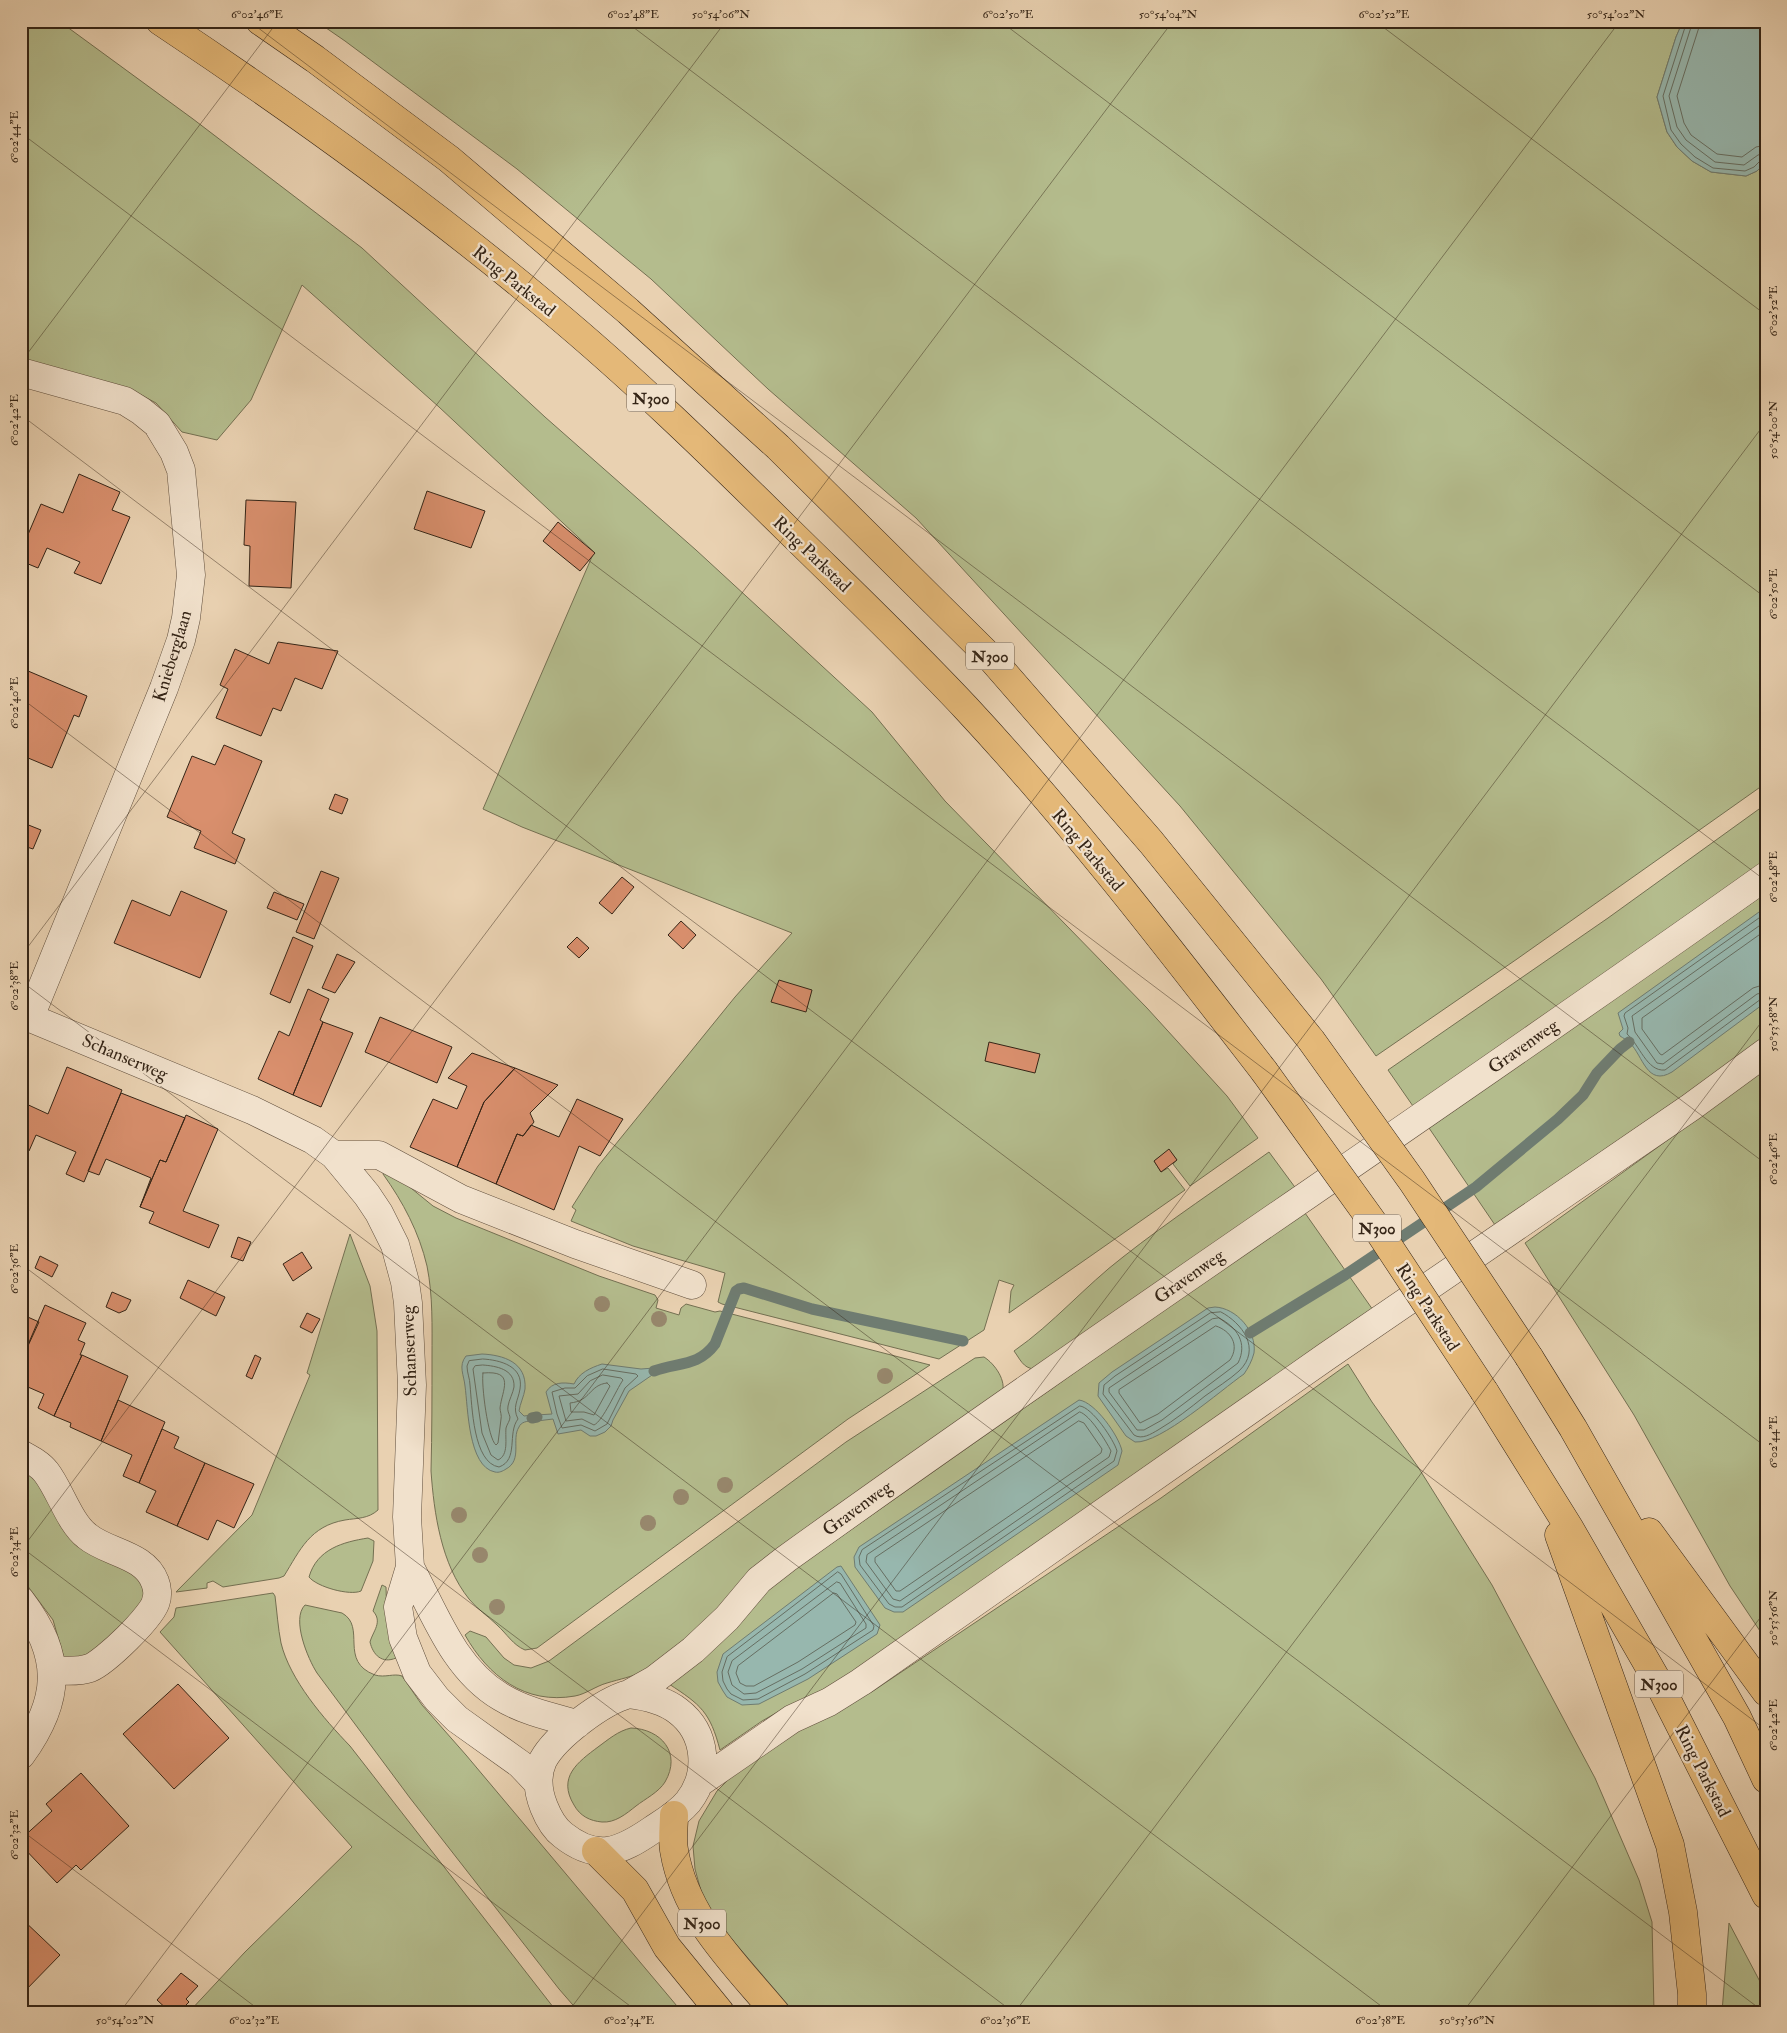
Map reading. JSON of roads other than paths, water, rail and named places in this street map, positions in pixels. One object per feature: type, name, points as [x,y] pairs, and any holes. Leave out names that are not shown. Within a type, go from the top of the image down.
[{"type":"highway","name":"Ring Parkstad","points":[[160,21],[244,77],[414,201],[549,308],[640,387],[851,592],[966,708],[1084,842],[1264,1070],[1372,1221],[1484,1391],[1540,1479],[1658,1682],[1766,1895]]},
{"type":"highway","name":"N300","points":[[260,21],[315,59],[449,159],[628,311],[778,447],[990,657],[1151,842],[1311,1040],[1412,1181],[1529,1357],[1573,1428],[1737,1717],[1766,1779]]},
{"type":"highway","name":"N300","points":[[1573,1428],[1766,1692]]},
{"type":"highway","name":"N300","points":[[1540,1479],[1670,1845],[1683,1912],[1692,2012]]},
{"type":"highway","name":"N300","points":[[674,1815],[674,1848],[679,1874],[686,1895],[704,1927],[775,2012]]},
{"type":"highway","name":"N300","points":[[596,1851],[635,1890],[667,1947],[720,2012]]},
{"type":"street","name":"Knieberglaan","points":[[21,372],[125,401],[157,424],[174,452],[181,470],[191,575],[186,618],[164,688],[25,1015]]},
{"type":"street","name":"Gravenweg","points":[[629,1694],[654,1680],[692,1650],[727,1618],[759,1580],[810,1542],[952,1440],[1638,967],[1766,876]]},
{"type":"street","name":"Schanserweg","points":[[25,1015],[252,1110],[313,1140],[334,1155],[367,1195],[395,1245],[405,1282],[410,1327],[412,1385],[407,1516],[410,1568],[398,1607],[403,1638],[417,1673],[437,1699],[457,1719],[502,1749],[538,1783]]},
{"type":"street","points":[[699,1783],[792,1719],[829,1702],[861,1682],[1336,1351],[1691,1107],[1766,1052]]},
{"type":"street","points":[[334,1155],[379,1155],[461,1199],[575,1244],[692,1285]]},
{"type":"street","points":[[21,1454],[38,1464],[46,1472],[86,1536],[142,1565],[151,1574],[157,1592],[156,1601],[151,1613],[108,1658],[89,1669],[52,1670]]},
{"type":"street","name":"Schanserweg","points":[[410,1568],[453,1651],[478,1680],[502,1698],[519,1706],[536,1713],[577,1724]]},
{"type":"street","points":[[21,1601],[42,1632],[48,1646],[52,1670],[47,1707],[41,1723],[21,1755]]},
{"type":"street","points":[[629,1694],[660,1701],[677,1710],[690,1724],[700,1741],[702,1750],[703,1762],[699,1783],[687,1803],[674,1815],[635,1842],[616,1850],[596,1851],[576,1844],[562,1834],[553,1824],[540,1798],[538,1783],[543,1761],[550,1749],[577,1724],[611,1700],[629,1694]]},
{"type":"water","points":[[1683,21],[1766,21],[1766,162],[1757,171],[1746,176],[1711,172],[1692,161],[1677,147],[1667,132],[1657,97]]},
{"type":"water","points":[[1766,907],[1766,1002],[1672,1072],[1664,1076],[1657,1076],[1651,1073],[1630,1043],[1620,1036],[1619,1033],[1623,1029],[1618,1013]]},
{"type":"water","points":[[1208,1308],[1223,1308],[1237,1316],[1249,1329],[1254,1345],[1254,1353],[1247,1369],[1244,1374],[1174,1426],[1146,1440],[1135,1442],[1126,1436],[1098,1396],[1099,1383],[1112,1372]]},
{"type":"water","points":[[482,1354],[505,1358],[518,1366],[525,1380],[525,1389],[519,1411],[524,1416],[532,1415],[532,1421],[521,1424],[517,1432],[514,1460],[506,1469],[498,1472],[486,1468],[474,1448],[462,1371],[462,1363],[466,1356]]},
{"type":"water","points":[[602,1364],[641,1369],[654,1368],[655,1373],[629,1391],[611,1426],[605,1432],[596,1436],[590,1436],[581,1430],[558,1434],[553,1419],[537,1421],[536,1415],[552,1414],[546,1392],[551,1386],[566,1383],[574,1384],[585,1371]]},
{"type":"water","points":[[1079,1400],[1085,1402],[1099,1413],[1116,1437],[1122,1451],[1118,1465],[903,1612],[894,1612],[885,1608],[855,1567],[854,1557],[859,1547]]},
{"type":"water","points":[[841,1566],[880,1625],[877,1634],[808,1679],[759,1704],[742,1705],[727,1697],[718,1682],[717,1672],[723,1654],[837,1567]]},
{"type":"waterway","points":[[1250,1333],[1345,1275],[1476,1187],[1558,1119],[1583,1095],[1597,1073],[1629,1042]]},
{"type":"waterway","points":[[654,1371],[687,1363],[702,1357],[715,1344],[736,1291],[744,1288],[812,1309],[963,1341]]},
{"type":"waterway","points":[[532,1418],[537,1417]]}]
